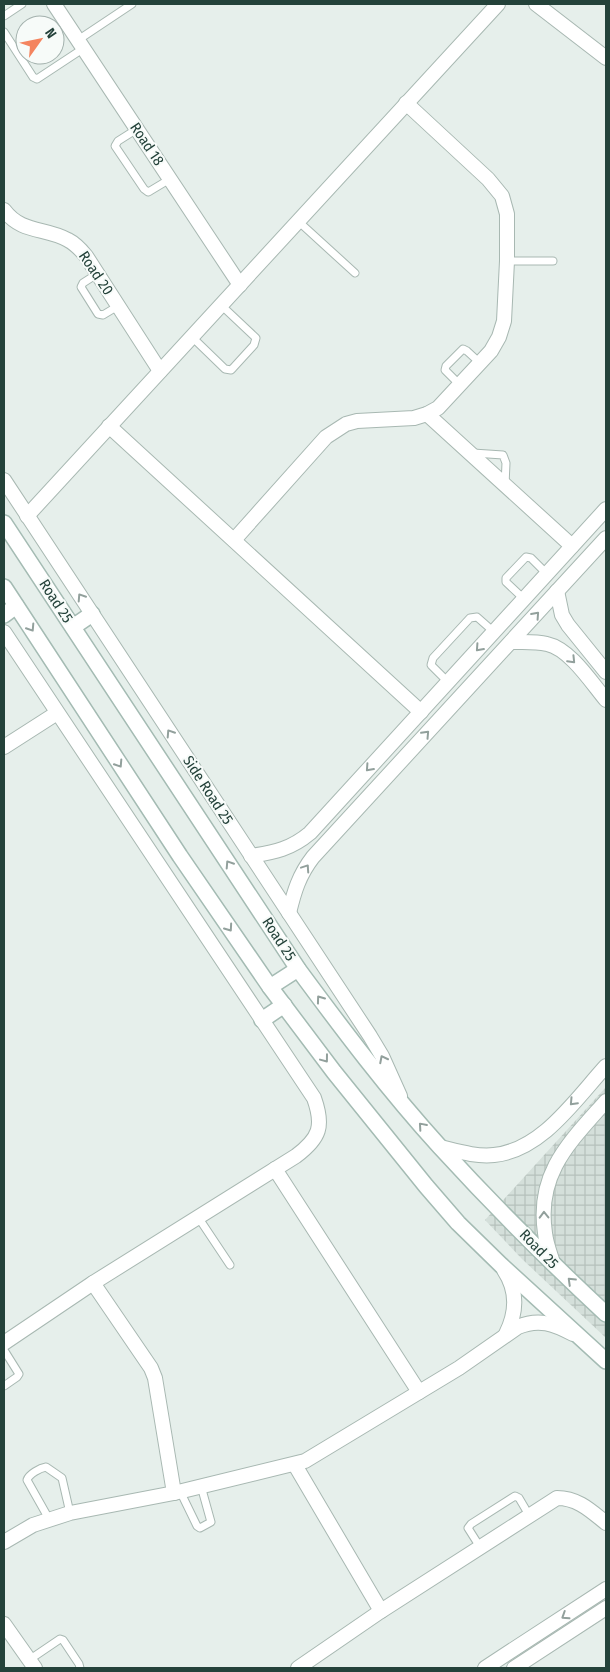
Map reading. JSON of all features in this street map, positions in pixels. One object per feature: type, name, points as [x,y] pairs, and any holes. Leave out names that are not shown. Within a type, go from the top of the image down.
[{"type":"street","name":"Road 18","points":[[54,4],[240,285]]},
{"type":"street","points":[[27,516],[498,4]]},
{"type":"street","points":[[536,4],[606,58]]},
{"type":"street","points":[[234,540],[326,437],[335,430],[357,421],[414,418],[438,408],[480,364],[491,351],[499,337],[504,322],[507,260],[507,214],[502,196],[496,187],[406,103]]},
{"type":"street","name":"Road 20","points":[[4,210],[19,225],[67,239],[78,246],[160,370]]},
{"type":"street","points":[[427,414],[572,546]]},
{"type":"street","points":[[109,426],[421,712]]},
{"type":"street","name":"Side Road 25","points":[[4,480],[373,1041],[387,1066],[403,1104]]},
{"type":"street","points":[[251,856],[286,849],[310,833],[606,509]]},
{"type":"street","name":"Road 25","points":[[4,523],[298,968],[338,1022],[440,1147],[553,1263],[606,1314]]},
{"type":"street","points":[[289,913],[297,883],[313,858],[606,538]]},
{"type":"street","points":[[4,587],[180,856],[270,987],[334,1072],[458,1223],[606,1362]]},
{"type":"street","points":[[557,591],[562,614],[568,625],[606,672]]},
{"type":"street","points":[[4,615],[16,606]]},
{"type":"street","points":[[73,627],[92,614]]},
{"type":"street","points":[[4,632],[314,1098],[320,1114],[318,1131],[310,1145],[4,1343]]},
{"type":"street","points":[[511,642],[549,644],[562,651],[573,661],[606,700]]},
{"type":"street","points":[[4,746],[57,713]]},
{"type":"street","points":[[270,987],[298,968]]},
{"type":"street","points":[[262,1020],[284,1005]]},
{"type":"street","points":[[440,1147],[470,1154],[493,1156],[515,1151],[535,1140],[552,1125],[606,1066]]},
{"type":"street","points":[[553,1263],[545,1233],[543,1210],[547,1186],[555,1164],[568,1144],[606,1102]]},
{"type":"street","points":[[275,1169],[419,1392]]},
{"type":"street","points":[[501,1265],[512,1284],[515,1306],[513,1320],[506,1335]]},
{"type":"street","points":[[94,1283],[151,1368],[155,1378],[177,1492]]},
{"type":"street","points":[[588,1298],[606,1306]]},
{"type":"street","points":[[4,1542],[33,1525],[70,1513],[177,1492],[295,1465],[315,1456],[459,1368],[528,1322],[551,1324],[579,1337]]},
{"type":"street","points":[[295,1465],[381,1611]]},
{"type":"street","points":[[298,1668],[480,1546],[557,1498],[568,1498],[578,1502],[606,1523]]},
{"type":"street","points":[[485,1668],[606,1590]]},
{"type":"street","points":[[514,1668],[605,1610]]},
{"type":"street","points":[[4,1624],[32,1664]]},
{"type":"lane","points":[[4,16],[22,4]]},
{"type":"lane","points":[[4,32],[33,76],[37,79],[132,4]]},
{"type":"lane","points":[[137,129],[118,141],[115,146],[144,189],[148,192],[170,179]]},
{"type":"lane","points":[[298,221],[355,273]]},
{"type":"lane","points":[[507,260],[553,261]]},
{"type":"lane","points":[[98,274],[81,286],[98,314],[103,315],[118,306]]},
{"type":"lane","points":[[192,337],[225,369],[231,370],[254,345],[256,338],[221,305]]},
{"type":"lane","points":[[460,385],[445,370],[446,366],[462,349],[467,351],[480,364]]},
{"type":"lane","points":[[470,453],[503,455],[506,463],[505,485]]},
{"type":"lane","points":[[524,599],[506,582],[506,578],[526,557],[530,558],[547,574]]},
{"type":"lane","points":[[448,682],[431,666],[433,658],[444,646],[473,616],[480,619],[494,632]]},
{"type":"lane","points":[[198,1218],[230,1265]]},
{"type":"lane","points":[[4,1350],[19,1374],[4,1386]]},
{"type":"lane","points":[[49,1519],[27,1480],[28,1477],[46,1467],[62,1478],[70,1513]]},
{"type":"lane","points":[[177,1492],[200,1528],[211,1522],[201,1486]]},
{"type":"lane","points":[[480,1546],[468,1528],[471,1524],[515,1496],[519,1498],[529,1515]]},
{"type":"lane","points":[[32,1664],[60,1639],[63,1640],[80,1668]]},
{"type":"shaded area","points":[[606,1087],[606,1338],[522,1259],[485,1220]]}]
